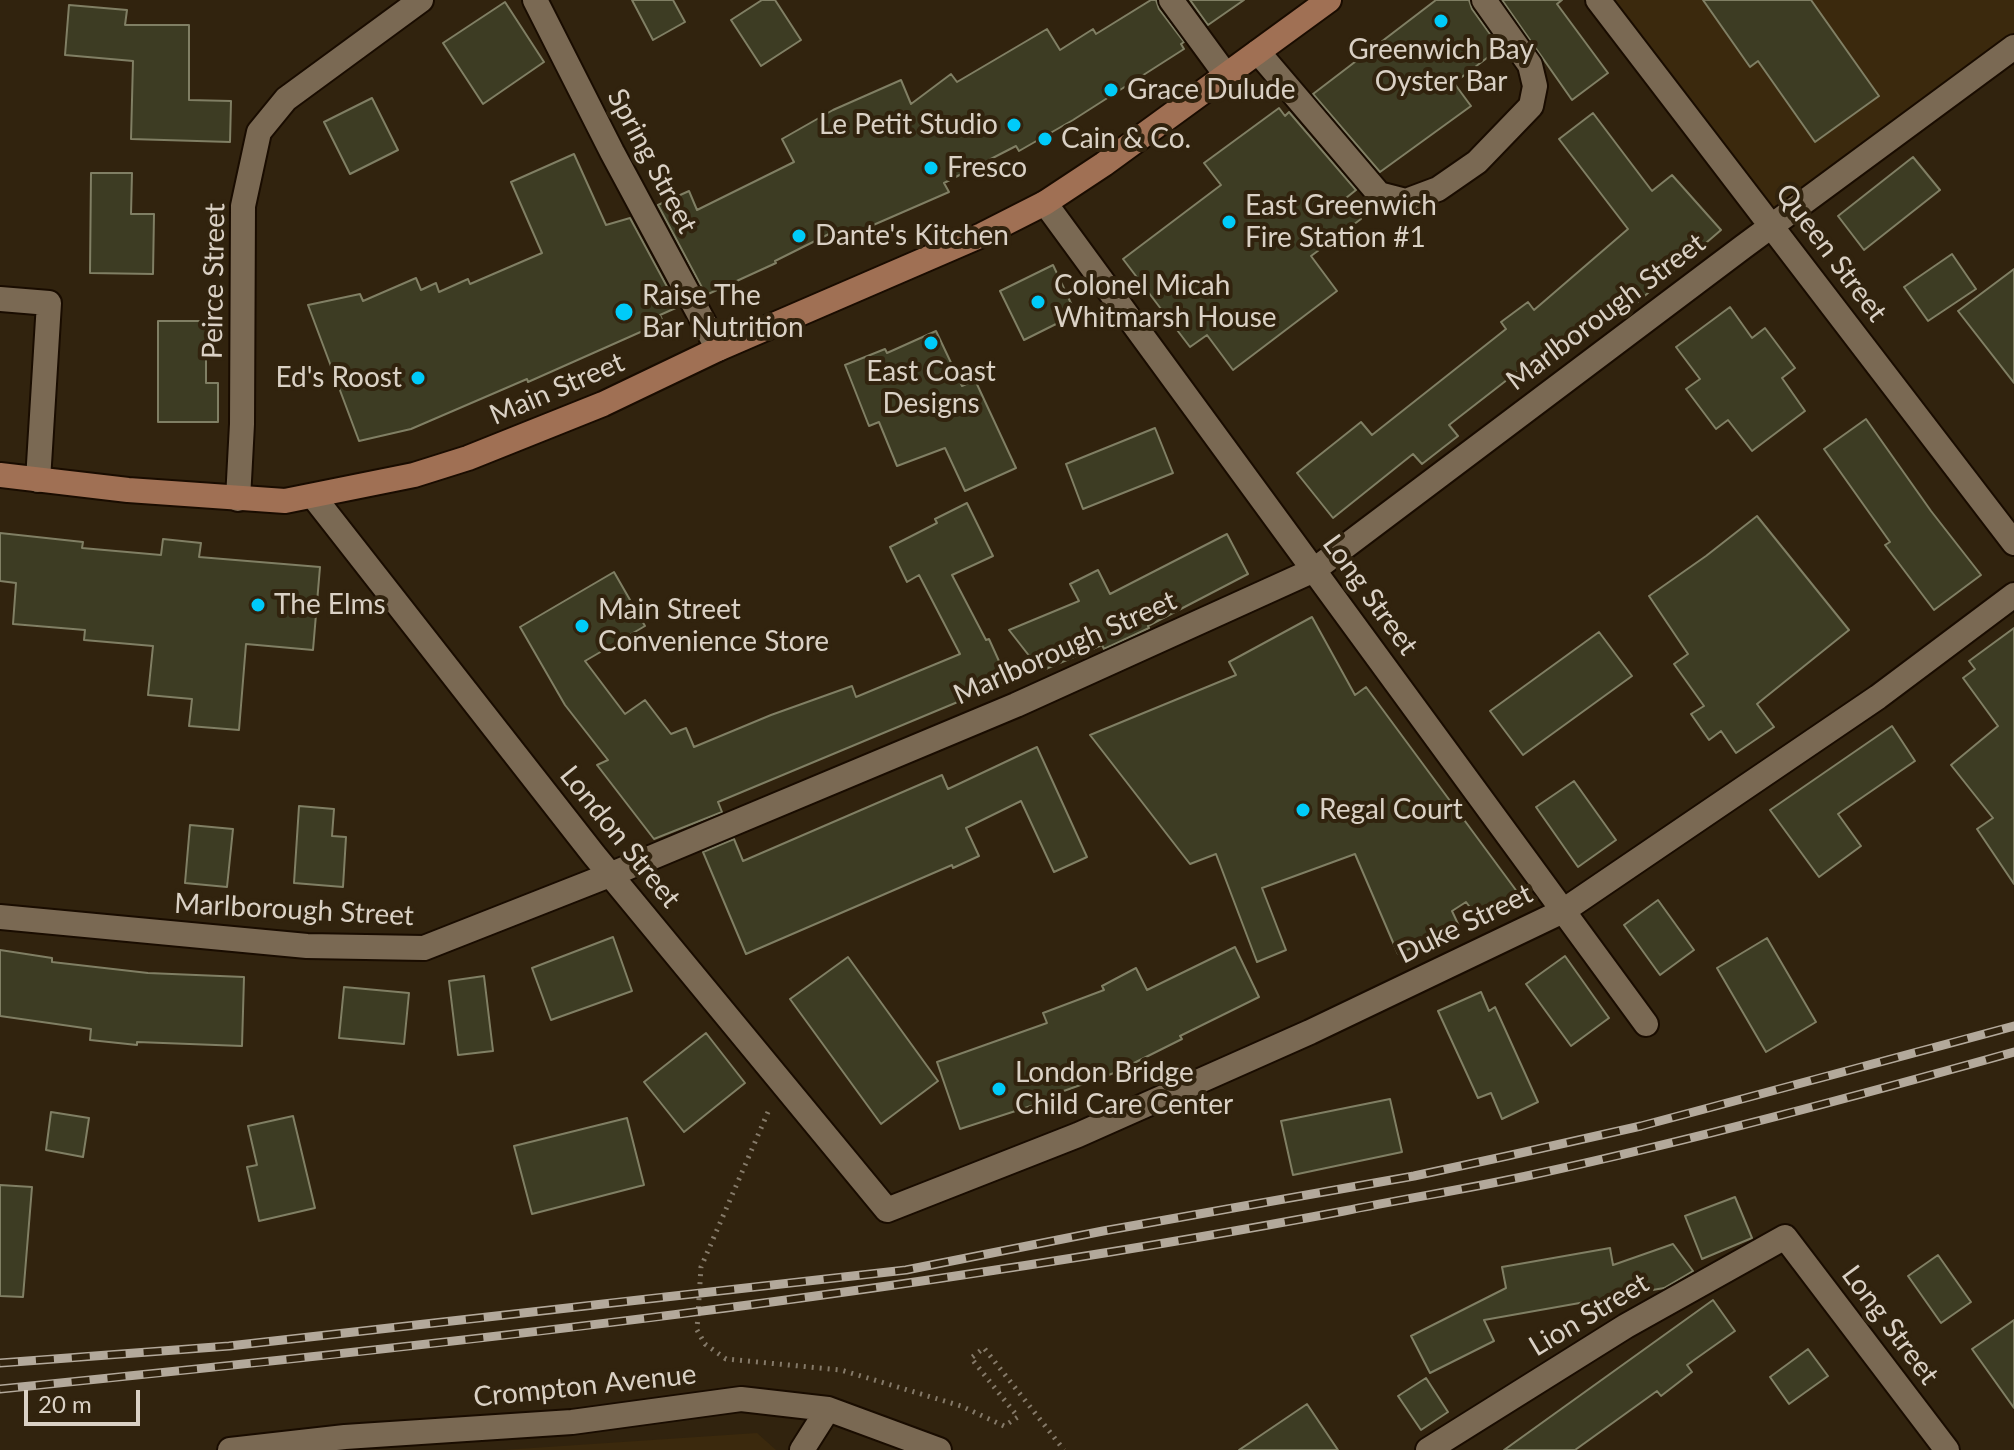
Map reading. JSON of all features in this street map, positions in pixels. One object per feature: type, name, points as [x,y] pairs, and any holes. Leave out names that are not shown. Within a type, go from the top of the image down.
[{"type":"main road","name":"Main Street","points":[[0,475],[285,501],[414,475],[468,458],[603,404],[718,349],[982,235],[1045,203],[1104,164],[1329,0]]},
{"type":"street","name":"Peirce Street","points":[[238,499],[242,424],[243,206],[259,132],[286,99],[421,0]]},
{"type":"street","name":"Spring Street","points":[[535,0],[718,349]]},
{"type":"street","points":[[1171,0],[1226,75]]},
{"type":"street","points":[[1258,52],[1379,194],[1406,201],[1438,189],[1477,162],[1531,106],[1535,86],[1530,65],[1484,0]]},
{"type":"street","name":"Queen Street","points":[[1598,0],[2014,543]]},
{"type":"street","name":"Marlborough Street","points":[[0,917],[307,946],[424,948],[612,874],[1016,705],[1314,570],[2014,47]]},
{"type":"street","name":"Long Street","points":[[1045,203],[1646,1024]]},
{"type":"street","points":[[0,299],[49,303],[38,480]]},
{"type":"street","name":"London Street","points":[[313,496],[612,874],[887,1210]]},
{"type":"street","name":"Duke Street","points":[[887,1210],[1122,1116],[1310,1032],[1563,911],[1878,697],[2014,595]]},
{"type":"street","name":"Long Street","points":[[1785,1237],[1947,1450]]},
{"type":"street","name":"Lion Street","points":[[1428,1450],[1466,1441],[1626,1326],[1785,1237]]},
{"type":"street","name":"Crompton Avenue","points":[[230,1450],[345,1437],[572,1422],[741,1399],[828,1409],[939,1450]]},
{"type":"street","points":[[802,1450],[828,1409]]},
{"type":"path","points":[[781,1082],[701,1267],[697,1330],[705,1344],[726,1359],[841,1370],[961,1406],[1004,1426],[1018,1417],[971,1358],[984,1348],[1064,1450]]},
{"type":"shaded area","points":[[1591,0],[2014,0],[2014,43],[1777,219]]},
{"type":"shaded area","points":[[757,1433],[776,1450],[503,1450]]},
{"type":"building","points":[[632,0],[673,0],[685,22],[653,40]]},
{"type":"building","points":[[762,0],[775,0],[801,40],[761,66],[731,20]]},
{"type":"building","points":[[1151,0],[1156,0],[1159,9],[1184,42],[1181,44],[1184,49],[1019,151],[1016,146],[944,183],[949,192],[871,226],[839,244],[833,232],[776,263],[706,295],[658,205],[689,191],[697,210],[794,162],[782,139],[833,110],[901,80],[911,104],[951,74],[957,82],[1047,29],[1060,50],[1093,29],[1096,34]]},
{"type":"building","points":[[1190,0],[1244,0],[1208,25]]},
{"type":"building","points":[[1436,0],[1469,0],[1500,48],[1454,83],[1471,106],[1380,172],[1313,94]]},
{"type":"building","points":[[1502,0],[1562,0],[1557,4],[1608,73],[1572,100]]},
{"type":"building","points":[[1703,0],[1811,0],[1879,96],[1815,142],[1758,61],[1750,67]]},
{"type":"building","points":[[505,2],[544,62],[483,104],[443,43]]},
{"type":"building","points":[[69,5],[127,10],[125,25],[189,25],[189,100],[231,101],[230,142],[131,139],[133,61],[65,55]]},
{"type":"building","points":[[372,98],[398,150],[350,174],[324,122]]},
{"type":"building","name":"East Greenwich Fire Station #1","points":[[1279,108],[1285,116],[1289,112],[1356,190],[1346,198],[1361,219],[1311,256],[1337,291],[1233,370],[1207,335],[1190,347],[1123,259],[1221,185],[1204,163]]},
{"type":"building","points":[[1593,113],[1652,191],[1672,175],[1721,230],[1619,318],[1610,306],[1562,348],[1565,352],[1537,372],[1530,362],[1449,425],[1458,436],[1422,464],[1413,454],[1333,518],[1297,473],[1361,422],[1372,435],[1506,329],[1501,322],[1528,302],[1534,310],[1628,229],[1559,139]]},
{"type":"building","points":[[574,154],[606,225],[630,218],[678,307],[660,315],[663,322],[528,382],[527,379],[411,429],[359,441],[308,305],[360,294],[363,301],[416,278],[421,290],[436,283],[439,292],[468,279],[470,284],[542,253],[511,182]]},
{"type":"building","points":[[1913,157],[1940,190],[1864,250],[1838,216]]},
{"type":"building","points":[[91,173],[132,173],[131,214],[154,214],[153,274],[90,273]]},
{"type":"building","points":[[1952,254],[1976,289],[1928,321],[1904,287]]},
{"type":"building","name":"Colonel Micah Whitmarsh House","points":[[1053,265],[1076,314],[1024,340],[1000,291]]},
{"type":"building","points":[[2014,269],[2014,383],[1958,311]]},
{"type":"building","points":[[1730,307],[1752,338],[1765,328],[1795,368],[1782,378],[1805,411],[1752,451],[1728,420],[1716,429],[1686,389],[1700,379],[1676,347]]},
{"type":"building","points":[[158,321],[206,321],[206,383],[218,383],[218,422],[158,422]]},
{"type":"building","points":[[936,331],[962,386],[975,380],[1016,468],[965,491],[945,448],[897,466],[879,422],[869,426],[845,365],[885,349],[887,353]]},
{"type":"building","points":[[1866,419],[1981,575],[1934,610],[1885,545],[1890,542],[1824,449]]},
{"type":"building","points":[[1155,428],[1173,473],[1083,509],[1066,464]]},
{"type":"building","points":[[967,503],[993,556],[952,575],[986,640],[989,639],[1008,681],[718,802],[722,812],[654,839],[597,765],[608,760],[565,705],[520,627],[614,572],[645,626],[585,661],[625,714],[645,700],[671,734],[686,728],[694,747],[852,686],[856,697],[960,654],[919,575],[907,582],[890,547],[937,523],[935,519]]},
{"type":"building","points":[[1757,516],[1849,630],[1757,704],[1774,727],[1736,753],[1721,731],[1709,740],[1691,714],[1704,706],[1674,664],[1688,654],[1649,596]]},
{"type":"building","points":[[0,533],[83,542],[82,548],[161,555],[163,539],[201,543],[199,557],[320,567],[313,650],[246,644],[239,730],[189,726],[192,699],[148,695],[153,646],[84,640],[85,630],[13,624],[16,583],[0,581]]},
{"type":"building","points":[[1227,534],[1248,574],[1104,649],[1102,645],[1041,671],[1009,630],[1079,601],[1070,584],[1098,570],[1110,594]]},
{"type":"building","name":"Regal Court","points":[[1312,617],[1355,695],[1366,687],[1521,897],[1478,918],[1466,902],[1452,911],[1459,926],[1398,954],[1355,854],[1262,888],[1286,950],[1257,962],[1216,854],[1190,864],[1090,735],[1236,675],[1229,662]]},
{"type":"building","points":[[2014,628],[2014,884],[1977,829],[1993,818],[1951,765],[1998,726],[1963,678],[1975,669],[1969,661]]},
{"type":"building","points":[[1599,632],[1632,676],[1523,755],[1490,711]]},
{"type":"building","points":[[1892,726],[1915,761],[1838,814],[1861,846],[1819,877],[1770,810]]},
{"type":"building","points":[[1037,747],[1087,857],[1054,872],[1021,801],[966,828],[979,856],[746,954],[703,852],[734,839],[743,861],[942,775],[948,789]]},
{"type":"building","points":[[1574,781],[1616,840],[1578,867],[1536,807]]},
{"type":"building","points":[[299,806],[334,809],[332,836],[346,837],[343,887],[294,883]]},
{"type":"building","points":[[190,825],[233,829],[227,887],[185,883]]},
{"type":"building","points":[[1658,900],[1694,950],[1660,975],[1624,925]]},
{"type":"building","points":[[613,937],[632,991],[551,1020],[532,968]]},
{"type":"building","points":[[1767,938],[1816,1022],[1766,1052],[1717,968]]},
{"type":"building","points":[[1235,947],[1259,997],[1114,1073],[1033,1102],[1034,1105],[960,1129],[937,1062],[1047,1023],[1043,1013],[1104,990],[1102,986],[1136,968],[1147,990]]},
{"type":"building","points":[[0,950],[52,958],[52,962],[148,973],[244,977],[242,1046],[137,1042],[137,1045],[90,1040],[91,1029],[0,1016]]},
{"type":"building","points":[[1565,956],[1609,1018],[1571,1046],[1526,984]]},
{"type":"building","points":[[848,957],[938,1081],[881,1124],[790,999]]},
{"type":"building","points":[[484,976],[493,1051],[458,1055],[449,981]]},
{"type":"building","points":[[344,987],[409,993],[404,1044],[339,1038]]},
{"type":"building","points":[[1481,992],[1489,1011],[1495,1007],[1538,1102],[1502,1119],[1491,1093],[1478,1098],[1438,1011]]},
{"type":"building","points":[[706,1033],[745,1083],[684,1132],[644,1082]]},
{"type":"building","points":[[1390,1099],[1402,1152],[1293,1175],[1281,1121]]},
{"type":"building","points":[[51,1112],[89,1118],[83,1157],[46,1150]]},
{"type":"building","points":[[293,1116],[315,1208],[259,1221],[247,1167],[257,1165],[248,1126]]},
{"type":"building","points":[[627,1118],[644,1185],[532,1214],[514,1146]]},
{"type":"building","points":[[0,1185],[32,1187],[23,1297],[0,1296]]},
{"type":"building","points":[[1735,1197],[1752,1238],[1702,1259],[1685,1216]]},
{"type":"building","points":[[1673,1244],[1693,1271],[1664,1288],[1484,1320],[1494,1341],[1430,1373],[1411,1336],[1506,1288],[1502,1267],[1610,1248],[1613,1265]]},
{"type":"building","points":[[1938,1255],[1971,1302],[1941,1323],[1908,1276]]},
{"type":"building","points":[[1713,1300],[1735,1331],[1687,1365],[1692,1372],[1661,1396],[1657,1391],[1575,1450],[1504,1450]]},
{"type":"building","points":[[2014,1320],[2014,1408],[1972,1349]]},
{"type":"building","points":[[1808,1349],[1828,1376],[1789,1404],[1770,1377]]},
{"type":"building","points":[[1426,1378],[1448,1412],[1421,1430],[1398,1396]]},
{"type":"building","points":[[1307,1404],[1338,1450],[1239,1450]]},
{"type":"railway","points":[[0,1363],[229,1346],[906,1270],[1507,1156],[1641,1126],[2014,1026]]},
{"type":"railway","points":[[0,1389],[674,1315],[1010,1268],[1177,1241],[1596,1161],[2014,1052]]},
{"type":"place","name":"Greenwich Bay Oyster Bar","points":[[1441,21]]},
{"type":"place","name":"Grace Dulude","points":[[1111,90]]},
{"type":"place","name":"Le Petit Studio","points":[[1014,125]]},
{"type":"place","name":"Cain & Co.","points":[[1045,139]]},
{"type":"place","name":"Fresco","points":[[931,168]]},
{"type":"place","name":"East Greenwich Fire Station #1","points":[[1229,222]]},
{"type":"place","name":"Dante's Kitchen","points":[[799,236]]},
{"type":"place","name":"Colonel Micah Whitmarsh House","points":[[1038,302]]},
{"type":"place","name":"Raise The Bar Nutrition","points":[[624,312]]},
{"type":"place","name":"East Coast Designs","points":[[931,343]]},
{"type":"place","name":"Ed's Roost","points":[[418,378]]},
{"type":"place","name":"The Elms","points":[[258,605]]},
{"type":"place","name":"Main Street Convenience Store","points":[[582,626]]},
{"type":"place","name":"Regal Court","points":[[1303,810]]},
{"type":"place","name":"London Bridge Child Care Center","points":[[999,1089]]}]
